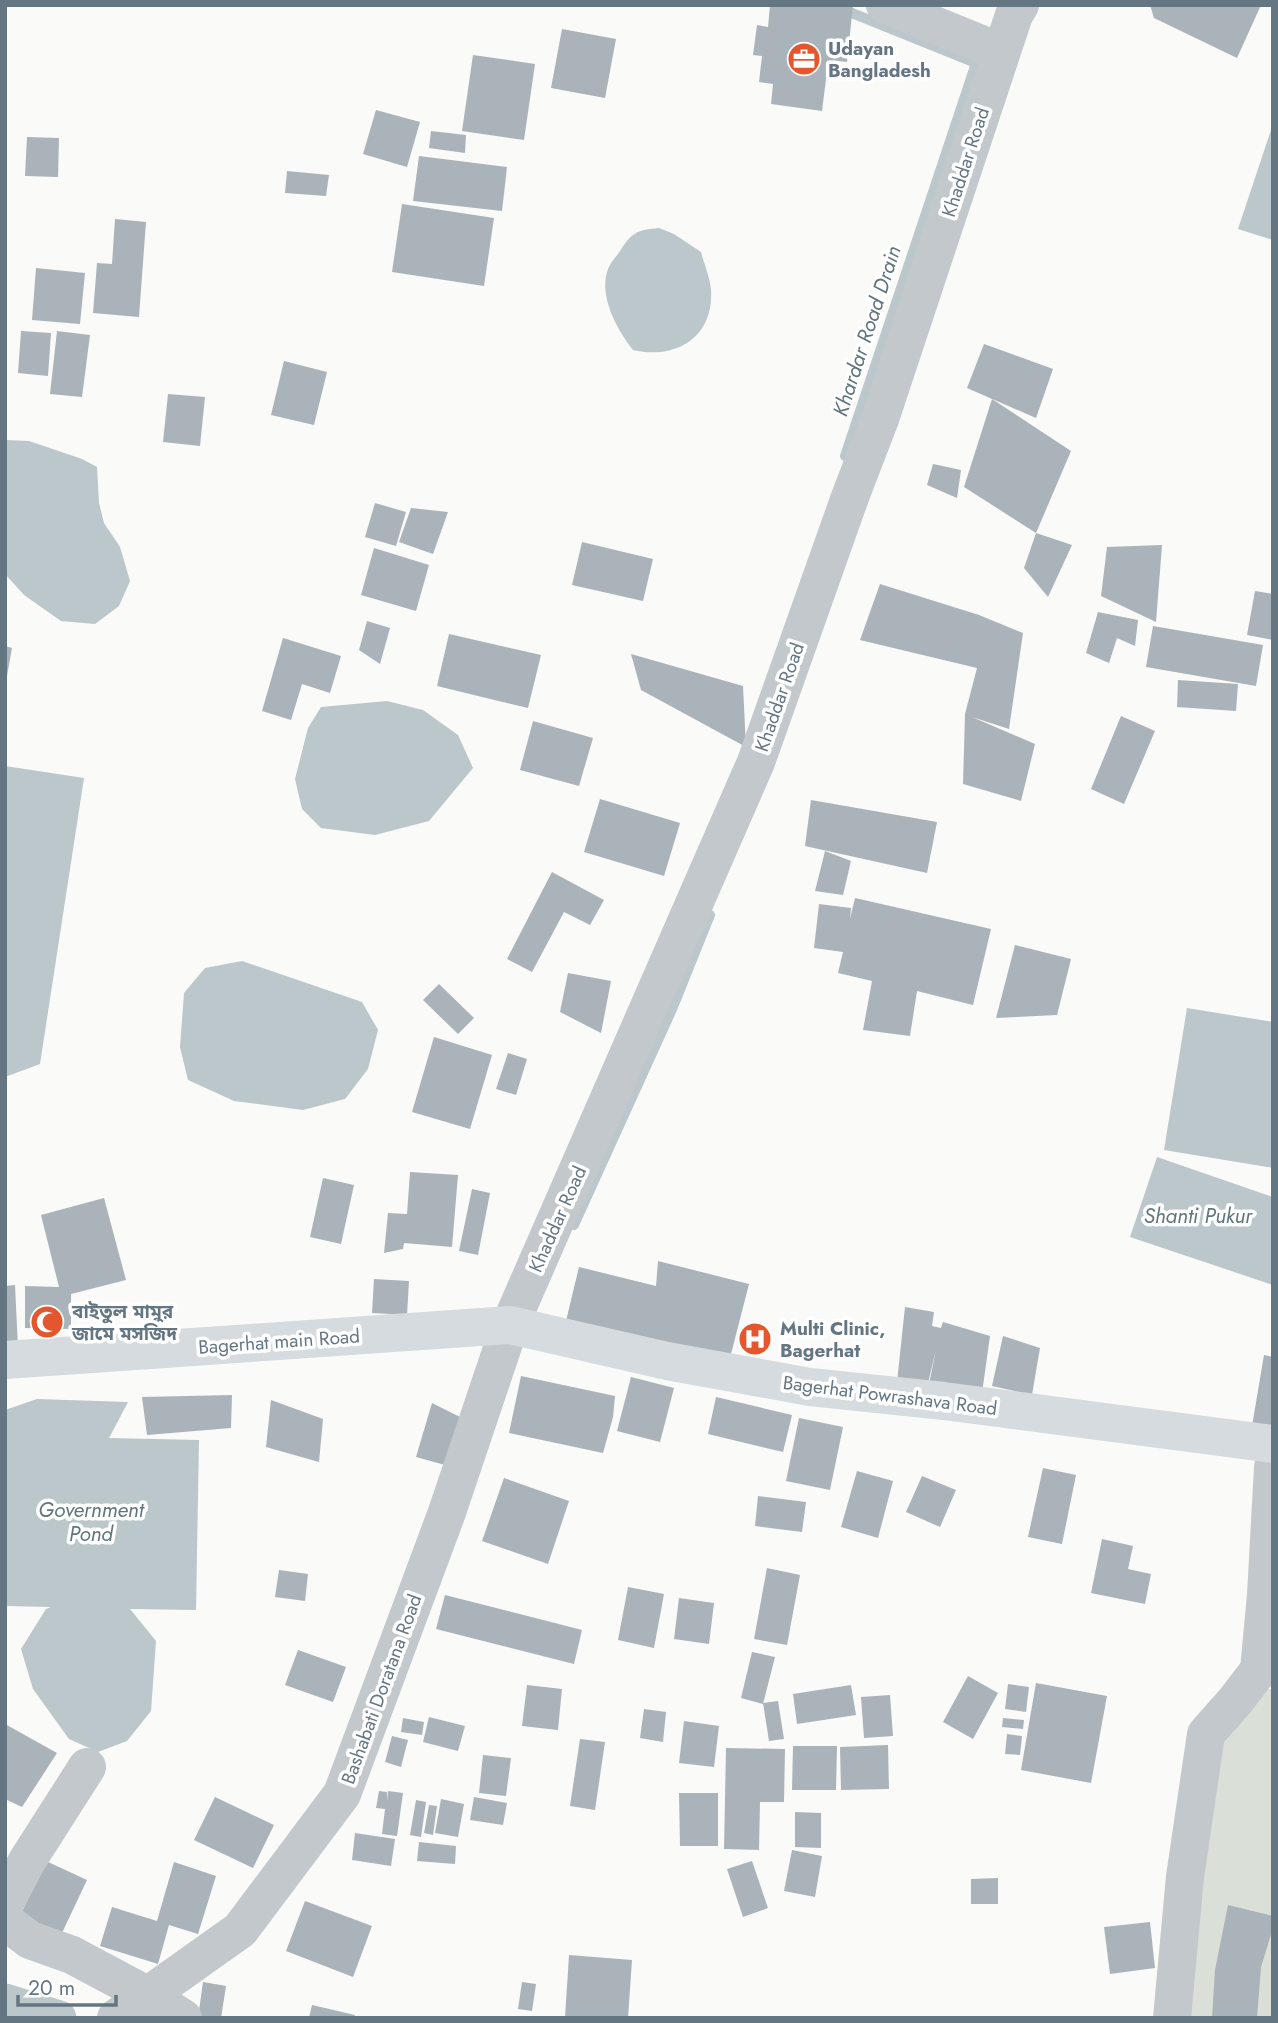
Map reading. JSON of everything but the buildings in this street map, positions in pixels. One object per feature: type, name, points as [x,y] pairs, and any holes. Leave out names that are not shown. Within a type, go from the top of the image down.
[{"type":"main road","name":"Bagerhat main Road","points":[[5,1360],[510,1325]]},
{"type":"main road","name":"Bagerhat Powrashava Road","points":[[510,1325],[667,1361],[810,1387],[944,1401],[1273,1444]]},
{"type":"street","points":[[885,5],[1001,52]]},
{"type":"street","name":"Khaddar Road","points":[[510,1325],[756,762],[880,419],[1001,52],[1020,5]]},
{"type":"street","name":"Bashabati Doratana Road","points":[[127,2009],[240,1930],[342,1794],[446,1515],[510,1325]]},
{"type":"street","points":[[1171,2018],[1185,1877],[1206,1734],[1259,1670],[1273,1468]]},
{"type":"street","points":[[5,1903],[27,1861],[87,1767]]},
{"type":"street","points":[[5,1921],[30,1940],[72,1955],[127,2009],[183,2018]]},
{"type":"shaded area","points":[[1260,1689],[1273,1689],[1273,2018],[1180,2018],[1210,1744]]},
{"type":"water","points":[[1273,124],[1273,240],[1238,229]]},
{"type":"water","points":[[659,228],[674,234],[701,252],[711,290],[710,306],[706,321],[699,332],[677,348],[649,352],[633,350],[621,332],[607,301],[605,290],[608,269],[632,236],[640,231]]},
{"type":"water","points":[[5,440],[29,441],[82,459],[97,467],[99,503],[104,523],[120,547],[130,581],[119,606],[95,624],[61,621],[24,595],[5,574]]},
{"type":"water","points":[[387,701],[423,710],[458,735],[473,768],[429,821],[375,835],[321,828],[302,809],[295,779],[308,728],[321,707]]},
{"type":"water","points":[[5,766],[84,778],[40,1064],[5,1077]]},
{"type":"water","points":[[242,961],[362,1002],[378,1030],[368,1069],[345,1099],[303,1110],[234,1101],[188,1080],[180,1047],[184,993],[205,968]]},
{"type":"water","points":[[1187,1008],[1273,1022],[1273,1168],[1164,1150]]},
{"type":"water","name":"Shanti Pukur","points":[[1157,1157],[1273,1197],[1273,1285],[1130,1237]]},
{"type":"water","name":"Government Pond","points":[[37,1399],[128,1402],[109,1438],[199,1440],[196,1610],[130,1609],[156,1641],[151,1711],[127,1741],[98,1752],[69,1739],[33,1689],[21,1649],[46,1609],[51,1607],[5,1606],[5,1410]]},
{"type":"waterway","name":"Khardar Road Drain","points":[[842,9],[976,63],[845,456]]},
{"type":"waterway","points":[[574,1225],[673,1007],[710,915]]},
{"type":"waterway","points":[[5,2001],[59,2018]]},
{"type":"place","name":"Udayan Bangladesh","points":[[804,59]]},
{"type":"place","name":"বাইতুল মামুর জামে মসজিদ","points":[[47,1322]]},
{"type":"place","name":"Multi Clinic, Bagerhat","points":[[755,1339]]}]
